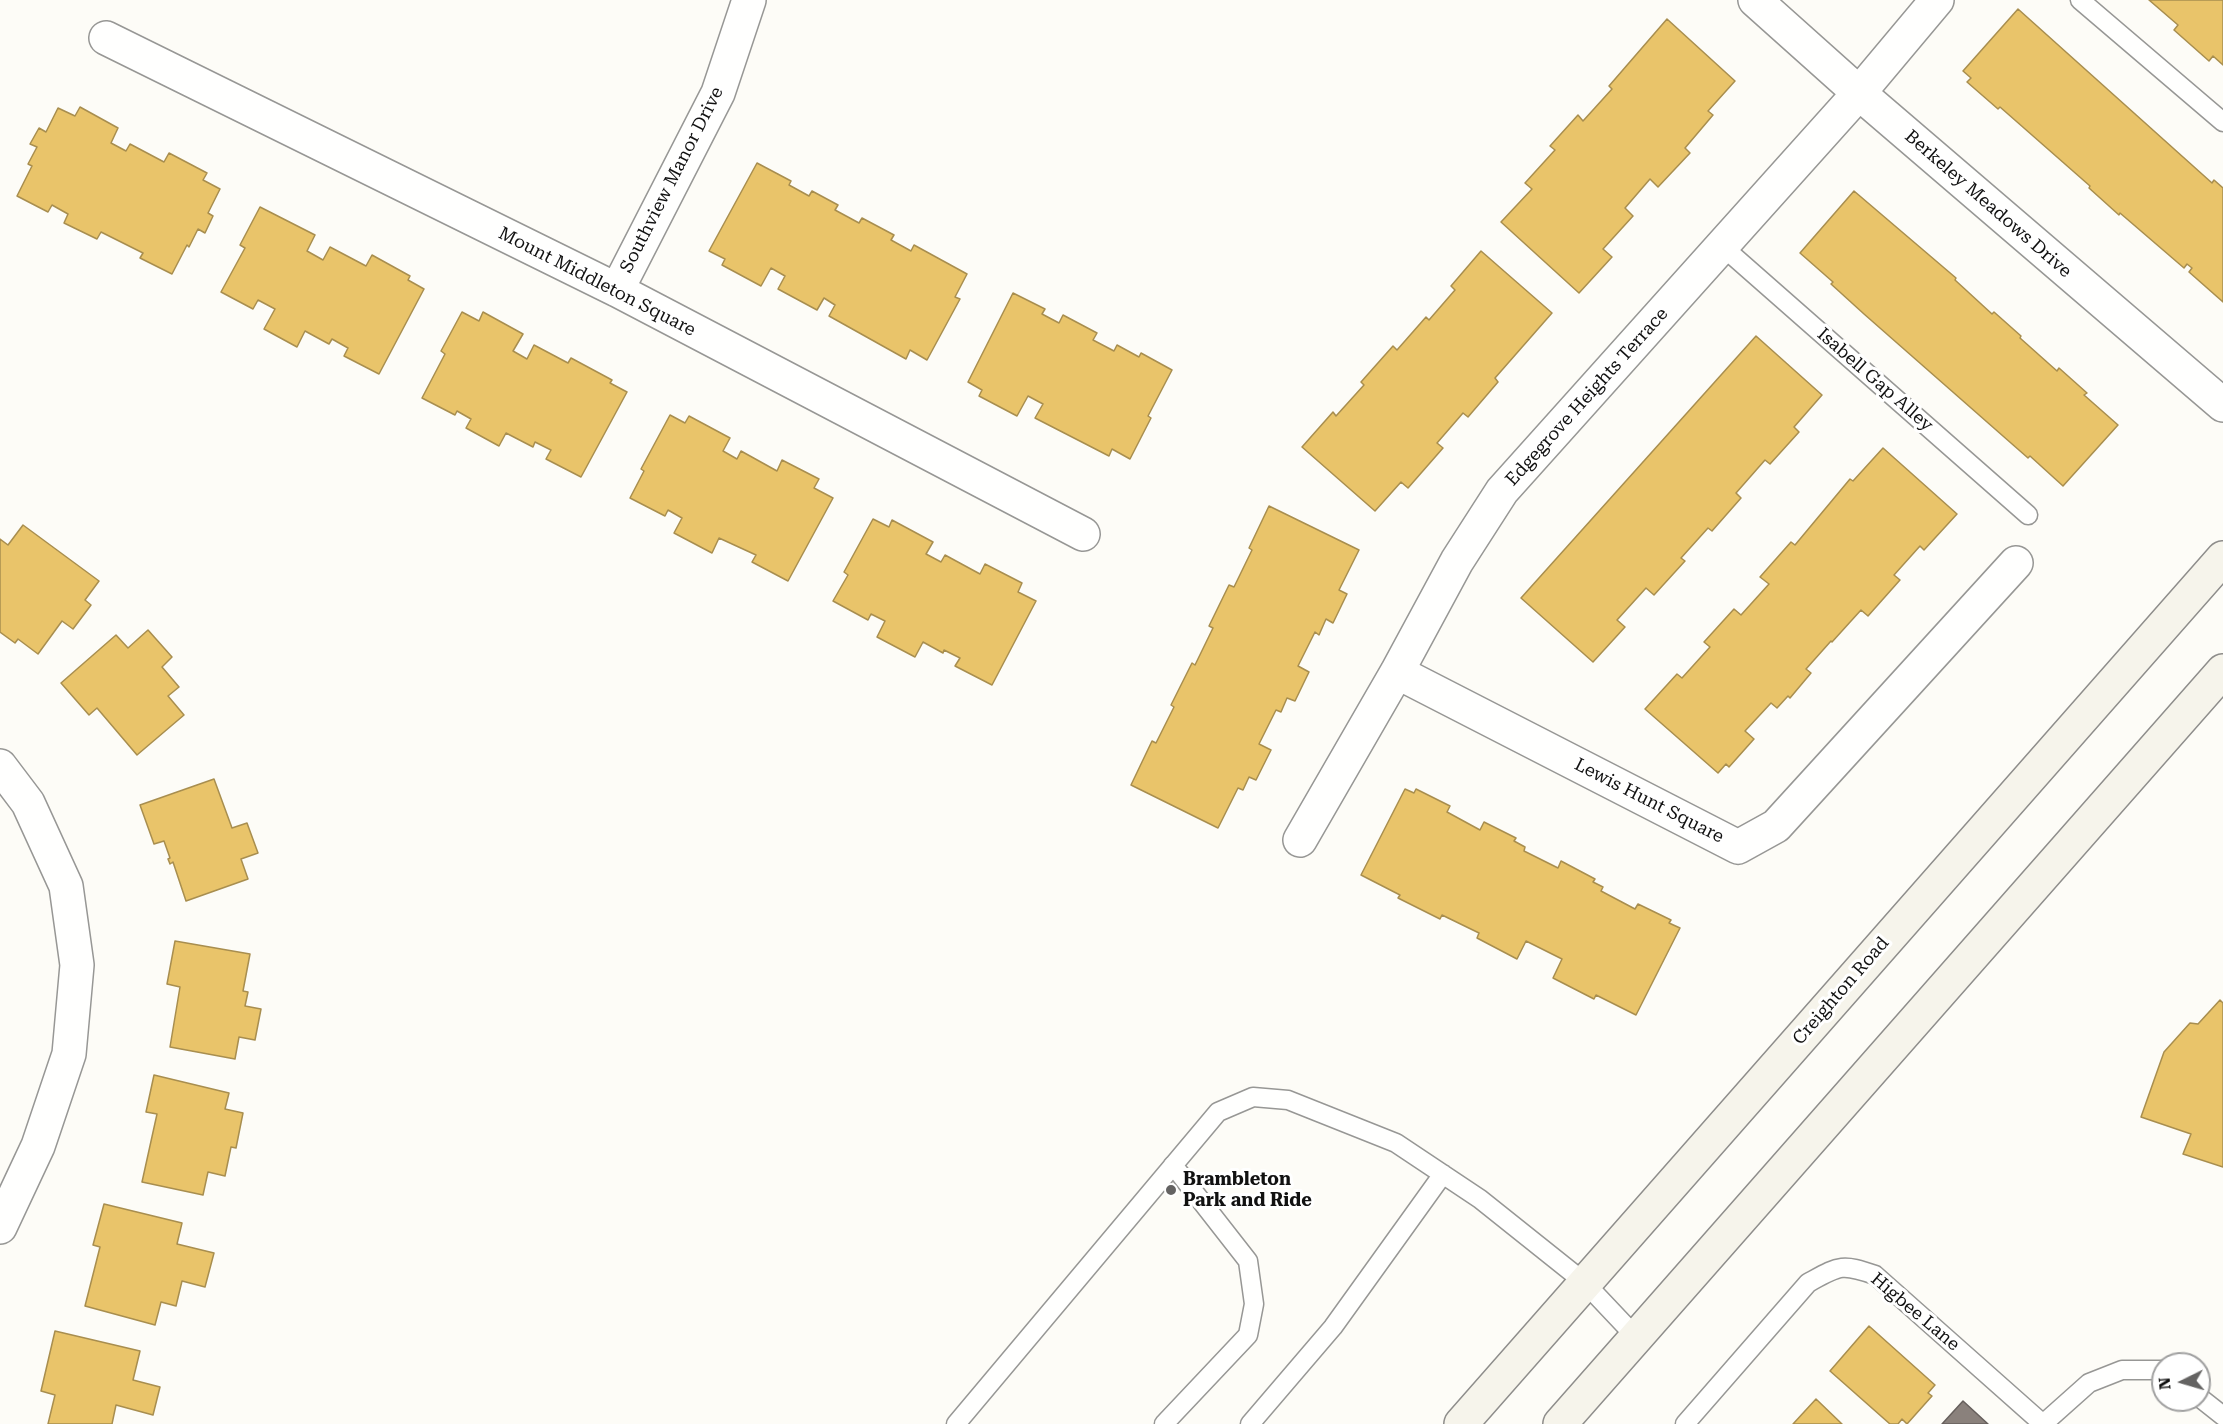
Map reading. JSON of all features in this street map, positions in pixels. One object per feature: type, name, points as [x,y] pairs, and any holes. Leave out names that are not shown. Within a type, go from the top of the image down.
[{"type":"street","name":"Southview Manor Drive","points":[[617,290],[718,93],[749,0]]},
{"type":"street","name":"Berkeley Meadows Drive","points":[[1755,0],[1859,93],[2223,405]]},
{"type":"street","name":"Edgegrove Heights Terrace","points":[[1300,840],[1397,672],[1457,561],[1502,491],[1859,93],[1937,0]]},
{"type":"street","name":"Mount Middleton Square","points":[[106,38],[617,290],[1083,534]]},
{"type":"street","name":"Creighton Road","points":[[1461,1424],[2223,558]]},
{"type":"street","name":"Lewis Hunt Square","points":[[1397,672],[1738,847],[1776,826],[2016,563]]},
{"type":"street","points":[[1560,1424],[2223,670]]},
{"type":"street","points":[[0,766],[27,802],[66,886],[77,965],[69,1054],[39,1146],[0,1227]]},
{"type":"lane","points":[[2080,0],[2223,122]]},
{"type":"lane","name":"Isabell Gap Alley","points":[[1722,246],[2028,515]]},
{"type":"lane","points":[[956,1424],[1218,1112],[1252,1098],[1288,1100],[1396,1143],[1480,1199],[1584,1282],[1636,1337]]},
{"type":"lane","points":[[1164,1424],[1248,1335],[1254,1304],[1248,1261],[1173,1165]]},
{"type":"lane","points":[[1250,1424],[1333,1327],[1443,1174]]},
{"type":"lane","name":"Higbee Lane","points":[[1685,1424],[1808,1283],[1831,1270],[1850,1266],[1875,1275],[2043,1424]]},
{"type":"lane","points":[[2043,1424],[2089,1383],[2122,1370],[2151,1371]]},
{"type":"lane","points":[[2211,1406],[2223,1416]]},
{"type":"building: Homes","points":[[2149,0],[2223,0],[2223,65],[2213,56],[2209,61],[2174,30],[2178,25]]},
{"type":"building: Homes","points":[[2018,9],[2212,183],[2214,180],[2223,188],[2223,302],[2189,272],[2192,268],[2187,264],[2184,268],[2120,213],[2119,215],[2089,188],[2090,186],[2000,107],[1998,109],[1967,82],[1971,78],[1963,71]]},
{"type":"building: Homes","points":[[1667,19],[1735,81],[1708,111],[1713,115],[1685,148],[1690,153],[1658,187],[1650,179],[1625,208],[1633,216],[1603,249],[1612,257],[1579,293],[1501,222],[1532,189],[1525,183],[1555,150],[1550,146],[1578,115],[1583,121],[1612,89],[1609,86]]},
{"type":"building: Homes","points":[[80,107],[118,128],[111,143],[126,151],[130,144],[164,162],[169,153],[207,173],[203,180],[220,189],[208,213],[213,216],[205,233],[198,229],[172,274],[140,258],[143,253],[101,232],[97,239],[64,223],[68,214],[52,205],[48,212],[17,196],[32,166],[28,164],[37,147],[30,144],[39,128],[46,132],[58,108],[75,116]]},
{"type":"building: Homes","points":[[757,163],[791,181],[789,185],[809,196],[812,191],[838,205],[835,210],[859,223],[862,218],[894,235],[891,240],[911,251],[914,245],[967,274],[955,297],[960,299],[927,360],[910,350],[906,359],[829,316],[835,305],[824,298],[817,310],[778,289],[785,276],[771,268],[761,286],[722,265],[725,259],[709,251]]},
{"type":"building: Homes","points":[[1854,191],[1956,278],[1955,280],[1992,314],[1994,312],[2021,336],[2020,338],[2057,371],[2059,368],[2087,393],[2084,395],[2118,425],[2063,486],[1864,314],[1800,253]]},
{"type":"building: Homes","points":[[260,207],[315,235],[307,251],[323,260],[330,247],[366,266],[372,255],[410,276],[408,280],[424,289],[379,374],[344,356],[348,348],[332,339],[329,344],[305,331],[297,347],[264,329],[275,309],[258,300],[253,309],[221,292],[245,248],[240,245]]},
{"type":"building: Homes","points":[[1481,251],[1552,313],[1495,378],[1498,382],[1468,417],[1463,413],[1437,443],[1443,448],[1408,488],[1401,482],[1375,511],[1302,447],[1333,412],[1336,416],[1364,385],[1361,382],[1393,346],[1397,350],[1426,317],[1429,320],[1455,290],[1451,286]]},
{"type":"building: Homes","points":[[1013,293],[1045,309],[1042,314],[1059,323],[1063,315],[1097,333],[1093,340],[1114,351],[1117,345],[1139,357],[1141,353],[1172,370],[1148,416],[1151,418],[1130,459],[1112,449],[1109,456],[1035,418],[1043,404],[1028,396],[1017,416],[979,396],[982,390],[968,382]]},
{"type":"building: Homes","points":[[462,312],[479,321],[483,312],[523,334],[513,351],[527,359],[534,345],[568,363],[571,358],[612,380],[610,383],[627,392],[581,477],[546,459],[551,450],[535,442],[533,447],[506,433],[499,446],[466,428],[471,419],[457,411],[455,415],[422,398],[445,354],[441,351]]},
{"type":"building: Homes","points":[[1756,336],[1822,395],[1794,427],[1799,432],[1770,464],[1765,460],[1736,493],[1741,498],[1712,531],[1708,528],[1681,558],[1685,561],[1654,595],[1646,588],[1617,620],[1625,627],[1593,662],[1521,598]]},
{"type":"building: Homes","points":[[670,415],[685,423],[689,416],[730,438],[723,451],[737,459],[741,451],[777,471],[782,460],[819,479],[814,488],[833,498],[788,581],[752,562],[756,555],[719,538],[712,553],[674,533],[682,518],[668,510],[665,516],[630,498],[644,471],[641,469]]},
{"type":"building: Homes","points":[[1883,448],[1957,514],[1924,550],[1920,546],[1894,575],[1900,580],[1868,616],[1861,610],[1831,641],[1806,669],[1811,673],[1790,698],[1788,696],[1777,708],[1771,703],[1745,731],[1754,739],[1729,767],[1726,764],[1718,773],[1645,709],[1677,674],[1682,678],[1710,647],[1704,642],[1734,609],[1741,615],[1769,584],[1760,577],[1791,542],[1795,545],[1850,479],[1853,481]]},
{"type":"building: Homes","points":[[1269,506],[1359,550],[1339,590],[1347,594],[1333,623],[1326,619],[1319,635],[1315,632],[1298,666],[1309,672],[1295,701],[1287,698],[1281,712],[1276,710],[1259,744],[1271,750],[1256,780],[1249,777],[1243,790],[1238,788],[1218,828],[1131,785],[1152,741],[1156,743],[1174,707],[1171,705],[1192,663],[1195,665],[1213,628],[1209,626],[1229,585],[1234,587],[1252,550],[1249,548]]},
{"type":"building: Homes","points":[[873,519],[889,527],[892,520],[933,542],[926,554],[941,562],[945,555],[980,574],[985,564],[1022,583],[1018,592],[1036,601],[992,685],[955,666],[960,658],[944,650],[943,653],[923,642],[915,657],[877,637],[885,621],[871,614],[868,620],[833,601],[848,575],[844,572]]},
{"type":"building: Homes","points":[[23,525],[99,581],[85,600],[91,605],[73,629],[62,621],[38,654],[18,639],[15,643],[0,632],[0,539],[8,545]]},
{"type":"building: Homes","points":[[148,630],[172,657],[162,667],[179,687],[168,696],[184,715],[137,755],[97,708],[89,715],[61,683],[116,635],[128,648]]},
{"type":"building: Homes","points":[[214,779],[232,828],[247,823],[258,853],[241,859],[248,879],[186,901],[173,862],[170,864],[168,859],[170,858],[164,841],[154,844],[140,805]]},
{"type":"building: Homes","points":[[1405,789],[1414,793],[1416,789],[1450,806],[1447,812],[1480,830],[1484,822],[1516,838],[1514,841],[1525,847],[1524,851],[1558,868],[1561,861],[1595,879],[1593,882],[1603,887],[1601,891],[1635,909],[1638,904],[1671,920],[1669,923],[1680,928],[1636,1015],[1596,995],[1594,999],[1553,978],[1562,959],[1526,941],[1517,959],[1477,938],[1479,933],[1442,915],[1440,919],[1398,898],[1400,895],[1361,875]]},
{"type":"building: Homes","points":[[175,941],[250,954],[243,991],[248,992],[245,1006],[261,1009],[255,1040],[239,1037],[235,1059],[170,1047],[180,987],[167,984]]},
{"type":"building: Homes","points":[[2220,1000],[2223,1003],[2223,1167],[2183,1154],[2191,1134],[2141,1117],[2164,1052],[2190,1023],[2198,1024]]},
{"type":"building: Homes","points":[[154,1075],[229,1093],[225,1109],[243,1113],[236,1148],[231,1147],[225,1176],[208,1172],[203,1195],[142,1182],[157,1114],[146,1112]]},
{"type":"building: Homes","points":[[104,1204],[182,1223],[177,1244],[214,1253],[205,1287],[182,1281],[176,1306],[161,1302],[155,1325],[85,1306],[100,1247],[93,1245]]},
{"type":"building: Homes","points":[[1869,1326],[1935,1385],[1928,1393],[1932,1396],[1907,1424],[1902,1419],[1898,1424],[1890,1424],[1830,1371]]},
{"type":"building: Homes","points":[[55,1331],[140,1351],[133,1380],[160,1387],[153,1415],[116,1405],[112,1424],[48,1424],[55,1395],[41,1391]]},
{"type":"building: Homes","points":[[1816,1399],[1842,1424],[1793,1424]]},
{"type":"building: Industry","points":[[1963,1401],[1988,1424],[1942,1424]]},
{"type":"place","name":"Brambleton Park and Ride","points":[[1171,1190]]}]
